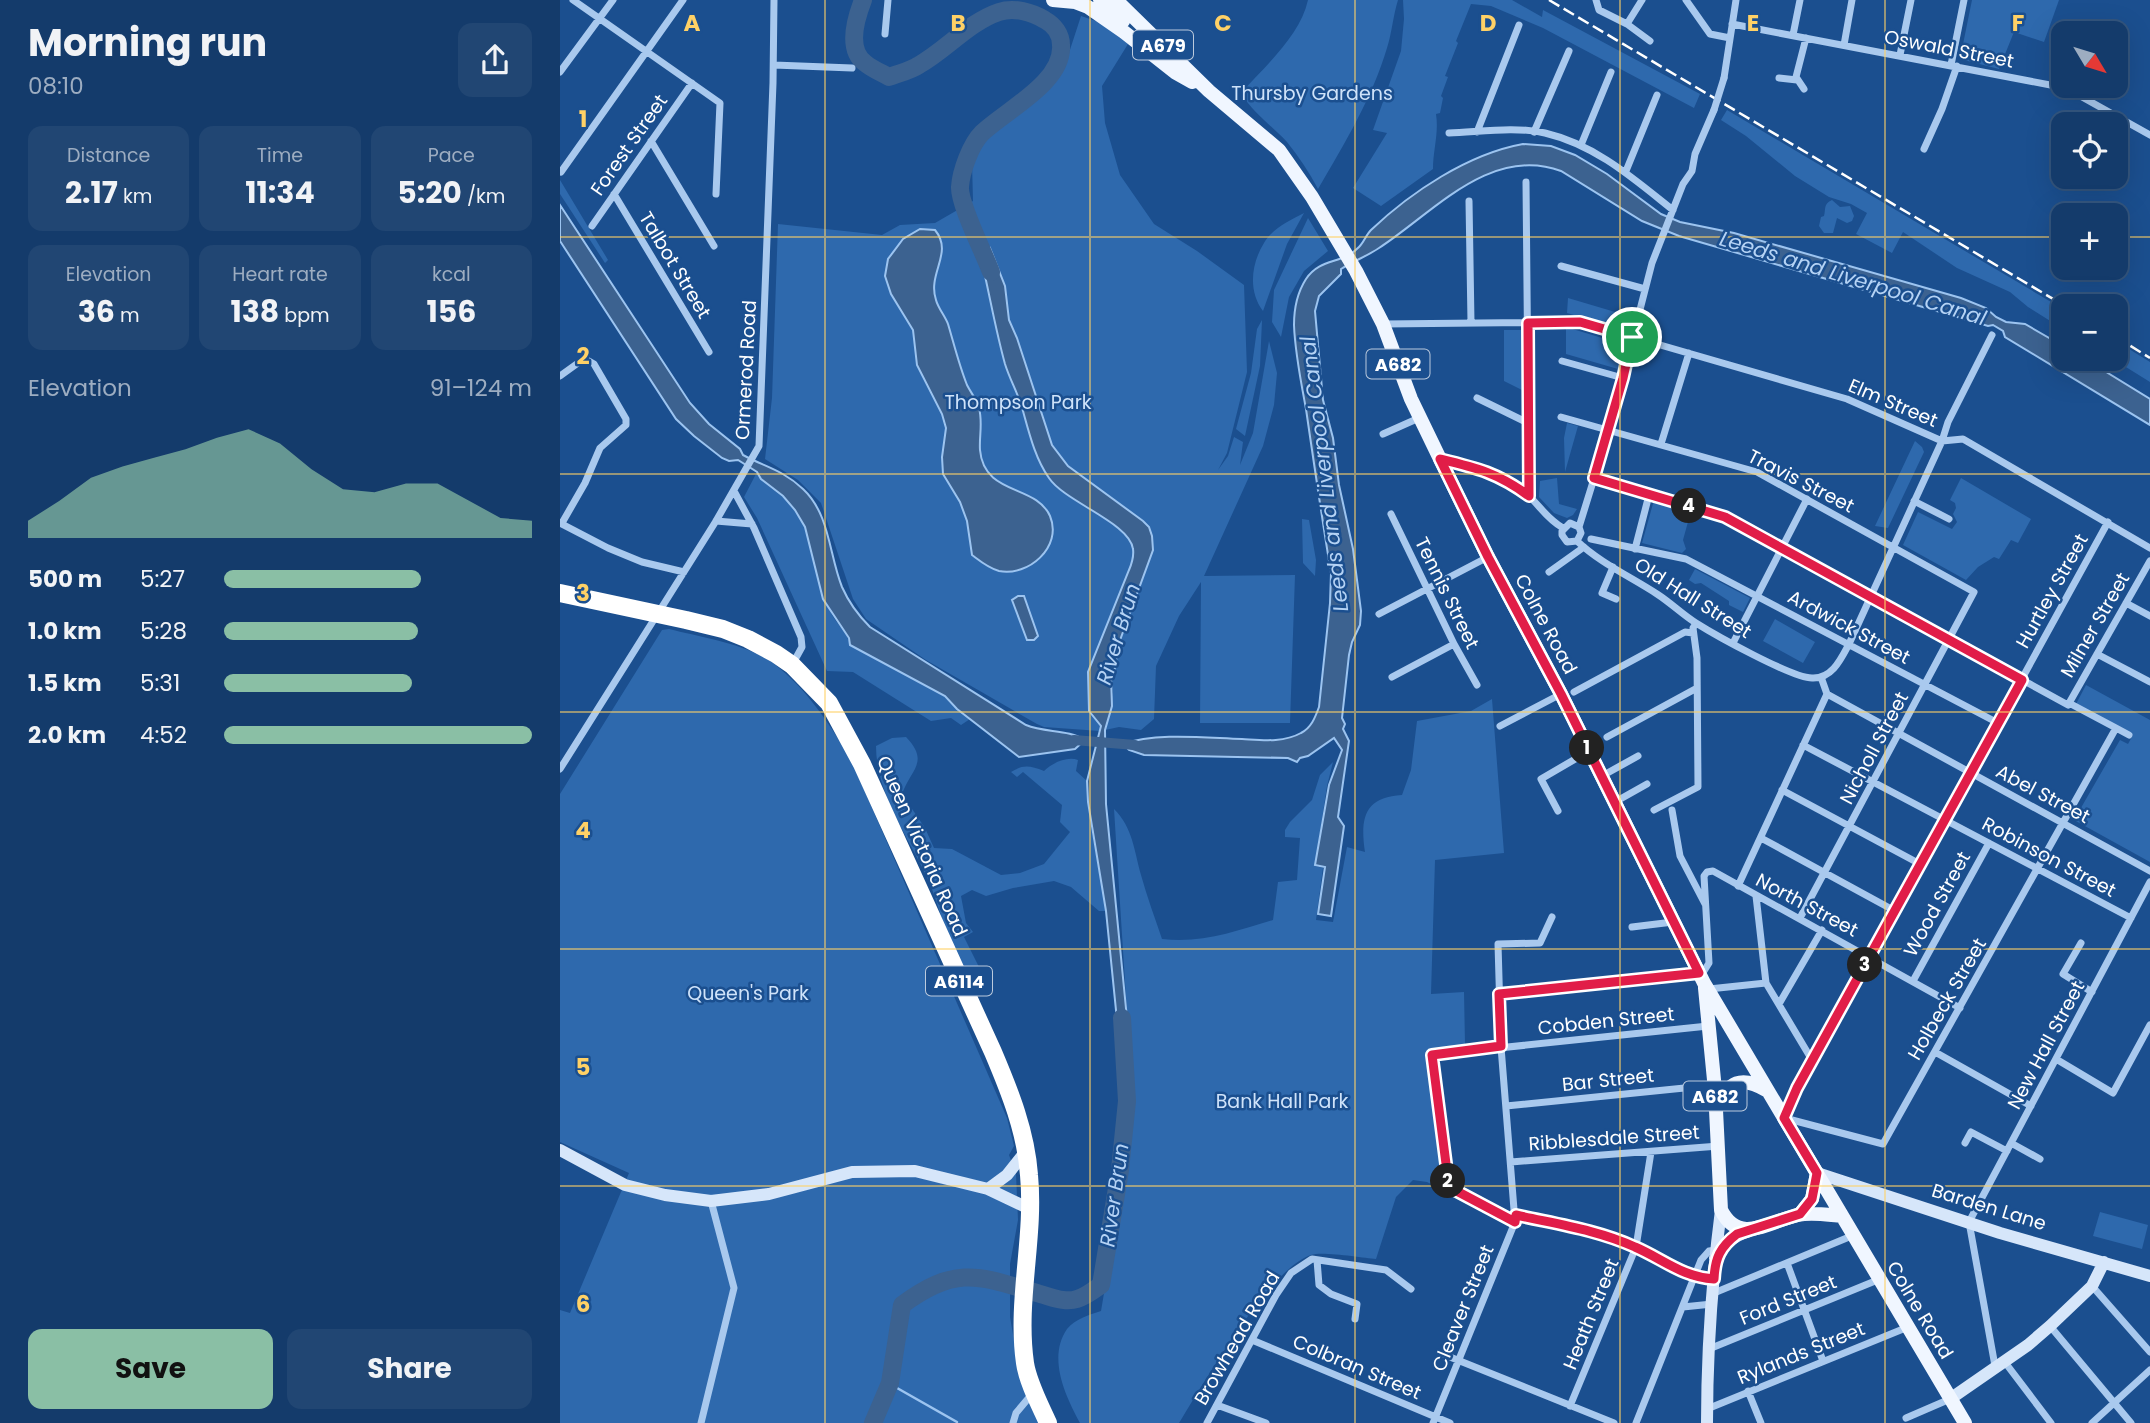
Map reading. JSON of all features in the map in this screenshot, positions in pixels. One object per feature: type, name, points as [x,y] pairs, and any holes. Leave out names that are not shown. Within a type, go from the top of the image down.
[{"type":"highway","name":"A6114","points":[[560,593],[658,613]]},
{"type":"highway","name":"Queen Victoria Road","points":[[658,613],[723,629],[776,653],[792,665],[829,703],[854,747],[998,1063],[1024,1134],[1030,1176],[1030,1209],[1021,1305],[1025,1365],[1048,1423]]},
{"type":"main road","points":[[1053,0],[1077,1],[1088,7],[1176,74],[1192,82]]},
{"type":"main road","name":"A679","points":[[1100,0],[1192,82],[1209,91]]},
{"type":"main road","name":"A679","points":[[1116,0],[1209,91]]},
{"type":"main road","name":"Colne Road","points":[[1209,91],[1279,150],[1315,202],[1356,271],[1383,324],[1420,418],[1440,459],[1488,557],[1568,693],[1589,751],[1704,982],[1965,1423]]},
{"type":"main road","name":"A682","points":[[1704,982],[1719,1146],[1721,1210]]},
{"type":"main road","name":"A682","points":[[1716,1108],[1725,1090],[1735,1083],[1754,1083],[1769,1092]]},
{"type":"main road","points":[[1800,1214],[1812,1199],[1817,1173]]},
{"type":"main road","points":[[1721,1210],[1731,1224],[1749,1231],[1800,1214],[1842,1216]]},
{"type":"street","points":[[573,0],[720,103],[716,194]]},
{"type":"street","points":[[560,72],[613,0]]},
{"type":"street","points":[[561,172],[683,0]]},
{"type":"street","name":"Ormerod Road","points":[[560,769],[756,454],[761,436],[774,0]]},
{"type":"street","points":[[885,34],[888,0]]},
{"type":"street","points":[[1596,0],[1599,10],[1627,24],[1650,40]]},
{"type":"street","points":[[1627,24],[1642,0]]},
{"type":"street","points":[[1686,0],[1710,34],[1730,38]]},
{"type":"street","points":[[1549,572],[1580,544],[1579,527],[1609,430],[1645,289],[1683,184],[1692,172],[1695,154],[1724,78],[1736,0]]},
{"type":"street","points":[[1793,35],[1800,0]]},
{"type":"street","points":[[1844,45],[1852,0]]},
{"type":"street","points":[[1900,55],[1911,0]]},
{"type":"street","points":[[1924,149],[1942,109],[1954,65],[1964,0]]},
{"type":"street","name":"Oswald Street","points":[[1732,24],[2066,88],[2150,135]]},
{"type":"street","points":[[1477,132],[1518,25]]},
{"type":"street","points":[[1797,80],[1806,38]]},
{"type":"street","points":[[1534,132],[1569,51]]},
{"type":"street","points":[[774,65],[852,68]]},
{"type":"street","points":[[1581,145],[1611,72]]},
{"type":"street","points":[[1779,78],[1797,80],[1804,89]]},
{"type":"street","name":"Forest Street","points":[[593,226],[692,83]]},
{"type":"street","points":[[1626,171],[1657,94]]},
{"type":"street","points":[[1449,133],[1534,132],[1581,145],[1626,171],[1673,211]]},
{"type":"street","points":[[651,141],[714,246]]},
{"type":"street","points":[[1526,182],[1529,496]]},
{"type":"street","name":"Talbot Street","points":[[614,194],[709,352]]},
{"type":"street","points":[[1469,201],[1471,322]]},
{"type":"street","points":[[1562,266],[1645,289]]},
{"type":"street","points":[[1383,324],[1580,322],[1632,337]]},
{"type":"street","points":[[1738,886],[1827,694],[1821,677],[1828,674],[1839,662],[1849,644],[1942,441],[1948,422],[1993,335]]},
{"type":"street","name":"Elm Street","points":[[1643,340],[1847,398],[1942,441],[1964,439],[2150,548]]},
{"type":"street","points":[[1661,444],[1689,353]]},
{"type":"street","points":[[560,376],[578,363],[587,360],[594,364],[626,419],[626,425],[600,448],[585,483],[561,523],[608,548],[642,562],[684,572]]},
{"type":"street","points":[[1562,361],[1623,378]]},
{"type":"street","points":[[1477,398],[1528,423]]},
{"type":"street","name":"Travis Street","points":[[1562,417],[1757,472],[1975,592]]},
{"type":"street","points":[[1383,435],[1420,418]]},
{"type":"street","points":[[1440,459],[1485,470],[1507,480],[1529,496],[1550,521],[1563,528]]},
{"type":"street","points":[[1594,478],[1725,517],[2022,680],[2129,735]]},
{"type":"street","points":[[734,491],[752,524],[801,637],[802,647],[792,665]]},
{"type":"street","points":[[1635,549],[1649,495]]},
{"type":"street","points":[[1733,643],[1807,499]]},
{"type":"street","points":[[1914,501],[1949,519]]},
{"type":"street","name":"Tennis Street","points":[[1391,514],[1454,644],[1477,685]]},
{"type":"street","points":[[716,521],[752,524]]},
{"type":"street","name":"Hurtley Street","points":[[1785,1120],[1812,1060],[2108,522]]},
{"type":"street","points":[[1563,528],[1570,523],[1579,527]]},
{"type":"street","points":[[1563,528],[1563,539],[1580,544]]},
{"type":"street","name":"Ardwick Street","points":[[1591,539],[1686,559],[1998,723]]},
{"type":"street","name":"Old Hall Street","points":[[1580,544],[1696,623],[1793,674],[1821,677]]},
{"type":"street","points":[[1379,614],[1488,557]]},
{"type":"street","name":"Milner Street","points":[[2068,704],[2150,561]]},
{"type":"street","points":[[1613,567],[1602,593],[1616,599]]},
{"type":"street","name":"Nicholl Street","points":[[1800,918],[1975,592]]},
{"type":"street","points":[[2126,603],[2150,616]]},
{"type":"street","points":[[1654,810],[1698,787],[1697,658],[1693,633],[1696,623]]},
{"type":"street","points":[[1500,726],[1685,632],[1693,633]]},
{"type":"street","points":[[1392,677],[1454,644]]},
{"type":"street","points":[[2097,654],[2150,682]]},
{"type":"street","points":[[1607,737],[1697,688]]},
{"type":"street","name":"Abel Street","points":[[1827,694],[2150,871]]},
{"type":"street","name":"Holbeck Street","points":[[1785,1120],[1883,1144],[2116,728]]},
{"type":"street","name":"Robinson Street","points":[[1803,745],[2131,918]]},
{"type":"street","points":[[1558,811],[1541,779],[1589,751]]},
{"type":"street","points":[[1601,776],[1638,756]]},
{"type":"street","points":[[1615,803],[1647,784]]},
{"type":"street","points":[[1782,790],[1920,864]]},
{"type":"street","points":[[1672,810],[1680,856],[1705,905],[1709,963],[1704,982]]},
{"type":"street","points":[[1761,838],[1895,911]]},
{"type":"street","name":"Wood Street","points":[[1913,981],[1989,843]]},
{"type":"street","name":"North Street","points":[[1705,905],[1704,876],[1713,871],[1960,1007]]},
{"type":"street","name":"New Hall Street","points":[[1969,1222],[2150,883]]},
{"type":"street","points":[[1756,896],[1766,983],[1812,1060]]},
{"type":"street","name":"Cleaver Street","points":[[1434,1420],[1516,1218],[1501,1046],[1498,944],[1540,943],[1552,918]]},
{"type":"street","points":[[1632,927],[1673,922]]},
{"type":"street","points":[[1779,1004],[1822,930]]},
{"type":"street","points":[[2081,943],[2063,974],[2092,992]]},
{"type":"street","points":[[1499,994],[1704,982],[1766,983]]},
{"type":"street","name":"Cobden Street","points":[[1516,1218],[1449,1187],[1432,1055],[1707,1026]]},
{"type":"street","points":[[2056,1059],[2113,1093],[2149,1030]]},
{"type":"street","points":[[1935,1052],[2031,1106]]},
{"type":"street","name":"Bar Street","points":[[1506,1106],[1714,1085]]},
{"type":"street","points":[[1965,1143],[1973,1129],[2040,1159]]},
{"type":"street","name":"Ribblesdale Street","points":[[1511,1161],[1719,1146]]},
{"type":"street","points":[[560,1150],[625,1185],[662,1195],[711,1201],[769,1194],[852,1172],[915,1171],[988,1189],[1030,1209]]},
{"type":"street","points":[[988,1189],[1007,1175],[1026,1151]]},
{"type":"street","name":"Heath Street","points":[[1570,1406],[1636,1247],[1651,1152]]},
{"type":"street","name":"Barden Lane","points":[[1817,1173],[2150,1276]]},
{"type":"street","points":[[701,1423],[734,1288],[711,1201]]},
{"type":"street","points":[[1707,1423],[1715,1254],[1721,1210]]},
{"type":"street","points":[[1516,1218],[1602,1234],[1636,1247],[1694,1278],[1713,1292]]},
{"type":"street","points":[[1969,1222],[1999,1363],[2051,1423]]},
{"type":"street","points":[[1715,1254],[1728,1241],[1749,1231]]},
{"type":"street","points":[[1683,1307],[1713,1292],[1854,1235]]},
{"type":"street","points":[[1636,1423],[1701,1260],[1709,1251],[1715,1254]]},
{"type":"street","name":"Browhead Road","points":[[1207,1423],[1291,1273],[1311,1259],[1317,1260]]},
{"type":"street","points":[[1355,1319],[1357,1304],[1331,1294],[1319,1285],[1317,1260],[1386,1270],[1411,1289]]},
{"type":"street","points":[[1906,1419],[1950,1399],[2028,1345],[2092,1286],[2104,1262]]},
{"type":"street","points":[[1787,1263],[1823,1361]]},
{"type":"street","name":"Ford Street","points":[[1709,1349],[1880,1279]]},
{"type":"street","points":[[2092,1286],[2150,1352]]},
{"type":"street","points":[[2050,1326],[2131,1423]]},
{"type":"street","name":"Rylands Street","points":[[1707,1409],[1908,1327]]},
{"type":"street","name":"Colbran Street","points":[[1252,1340],[1434,1420],[1450,1423]]},
{"type":"street","points":[[1445,1355],[1614,1423]]},
{"type":"street","points":[[2092,1423],[2150,1370]]},
{"type":"street","points":[[1013,1423],[1016,1413],[1035,1391]]},
{"type":"street","points":[[1748,1391],[1760,1419]]},
{"type":"street","points":[[1217,1405],[1266,1423]]},
{"type":"green space","name":"Thursby Gardens","points":[[1308,0],[1398,0],[1387,48],[1374,85],[1318,189],[1287,142],[1241,93],[1290,38]]},
{"type":"green space","points":[[1403,0],[1512,0],[1542,17],[1543,10],[1700,94],[1694,108],[1543,28],[1491,6],[1471,4],[1445,76],[1448,77],[1441,96],[1443,98],[1440,113],[1436,114],[1433,169],[1381,206],[1353,188],[1387,133],[1373,130],[1401,51]]},
{"type":"green space","points":[[1972,0],[2059,0],[2044,42],[2014,32],[1999,69],[1960,59]]},
{"type":"green space","name":"Thompson Park","points":[[1081,16],[1105,24],[1128,44],[1102,86],[1105,123],[1120,175],[1154,224],[1244,285],[1247,372],[1227,453],[1218,470],[1228,456],[1234,437],[1243,442],[1240,465],[1253,433],[1269,341],[1277,373],[1274,405],[1263,446],[1204,576],[1295,575],[1290,723],[1200,723],[1201,582],[1179,616],[1156,666],[1154,719],[1141,730],[1119,727],[1105,730],[1113,692],[1111,676],[1114,673],[1119,643],[1152,551],[1132,563],[1088,672],[1089,711],[1101,726],[1100,731],[1044,727],[1037,724],[926,660],[866,619],[853,599],[821,503],[798,480],[765,459],[772,398],[778,224],[882,235],[900,225],[935,223],[973,201],[972,163],[991,132],[1043,89],[1066,62]]},
{"type":"green space","points":[[1727,110],[2051,302],[2051,321],[2010,292],[1957,268],[1903,232],[1892,253],[1856,234],[1867,213],[1829,197],[1795,176],[1746,136],[1721,120]]},
{"type":"green space","points":[[560,180],[608,260],[605,263],[560,194]]},
{"type":"green space","points":[[1832,200],[1840,207],[1850,206],[1854,216],[1852,221],[1847,223],[1837,218],[1833,233],[1824,233],[1819,226],[1821,217],[1824,216],[1826,205]]},
{"type":"green space","points":[[1304,213],[1287,244],[1263,311],[1253,286],[1256,260],[1267,238],[1276,229]]},
{"type":"green space","points":[[1308,218],[1328,251],[1304,271],[1289,297],[1281,337],[1272,322],[1274,290]]},
{"type":"green space","points":[[1568,298],[1632,317],[1628,331],[1567,313]]},
{"type":"green space","points":[[1262,320],[1260,366],[1245,436],[1236,429],[1251,373],[1257,329]]},
{"type":"green space","points":[[1566,327],[1625,345],[1618,369],[1566,354]]},
{"type":"green space","points":[[1504,330],[1522,330],[1522,390],[1504,381]]},
{"type":"green space","points":[[2128,348],[2150,362],[2150,382],[2128,368]]},
{"type":"green space","points":[[1567,423],[1578,426],[1565,472],[1564,438]]},
{"type":"green space","points":[[1915,441],[1924,452],[1888,528],[1875,526]]},
{"type":"green space","points":[[757,472],[765,483],[796,510],[803,522],[826,600],[850,645],[945,696],[970,719],[961,725],[951,718],[931,721],[853,672],[827,671],[757,518],[744,497]]},
{"type":"green space","points":[[1557,478],[1559,504],[1577,509],[1567,518],[1554,513],[1539,497],[1540,481]]},
{"type":"green space","points":[[1961,478],[2031,519],[2018,543],[2011,540],[1999,559],[1994,557],[1978,567],[1966,580],[1903,545],[1918,512],[1952,529],[1957,522],[1953,514],[1955,503],[1950,500]]},
{"type":"green space","points":[[1654,500],[1691,511],[1683,540],[1686,549],[1682,553],[1642,543]]},
{"type":"green space","points":[[1302,519],[1309,520],[1316,560],[1315,576],[1303,563]]},
{"type":"green space","points":[[1695,569],[1750,598],[1743,612],[1729,605],[1729,601],[1701,583],[1695,584],[1689,580]]},
{"type":"green space","points":[[1775,619],[1815,642],[1803,663],[1763,641]]},
{"type":"green space","name":"Queen's Park","points":[[669,629],[737,646],[773,663],[806,694],[849,755],[1007,1118],[1014,1146],[1009,1155],[1016,1174],[1018,1220],[1010,1264],[1010,1317],[1020,1375],[1040,1423],[560,1423],[560,1310],[570,1313],[629,1173],[560,1142],[560,794],[662,630]]},
{"type":"green space","points":[[2086,685],[2150,720],[2150,862],[2074,820],[2120,740],[2128,744],[2133,735],[2076,704]]},
{"type":"green space","name":"Bank Hall Park","points":[[1492,699],[1504,853],[1435,860],[1431,994],[1464,992],[1465,1044],[1426,1052],[1443,1190],[1427,1182],[1413,1180],[1396,1197],[1376,1259],[1316,1254],[1295,1264],[1276,1281],[1239,1329],[1179,1423],[1080,1423],[1061,1377],[1061,1340],[1070,1326],[1101,1311],[1132,1127],[1133,1107],[1114,809],[1129,832],[1162,939],[1191,940],[1218,936],[1273,920],[1278,882],[1297,880],[1300,838],[1285,837],[1285,830],[1312,800],[1320,775],[1333,762],[1315,866],[1323,868],[1316,920],[1333,922],[1347,847],[1365,852],[1363,829],[1367,812],[1379,800],[1402,795],[1411,770],[1417,721],[1471,711]]},
{"type":"green space","points":[[906,737],[918,759],[902,794],[925,828],[934,848],[952,849],[1001,875],[1020,873],[1044,864],[1070,832],[1060,822],[1062,805],[1023,772],[1017,777],[1011,772],[1027,767],[1044,771],[1060,761],[1074,759],[1078,760],[1076,771],[1087,781],[1091,826],[1106,911],[1099,911],[1071,887],[1054,881],[986,896],[972,890],[961,896],[966,923],[973,932],[964,937],[991,991],[975,997],[953,953],[929,882],[895,816],[877,764],[876,746],[892,738]]},
{"type":"green space","points":[[2100,1212],[2148,1225],[2142,1249],[2093,1236]]},
{"type":"water","points":[[1523,144],[1551,146],[1575,155],[1607,174],[1661,214],[1680,222],[1734,233],[1961,298],[1986,308],[2006,322],[2025,324],[2051,339],[2051,365],[2005,337],[2003,331],[1993,325],[1988,326],[1679,236],[1642,221],[1561,171],[1535,165],[1510,167],[1486,175],[1442,201],[1379,248],[1341,269],[1341,274],[1319,296],[1315,311],[1323,400],[1333,438],[1339,485],[1353,549],[1361,611],[1360,625],[1349,655],[1342,718],[1345,724],[1343,729],[1349,741],[1338,817],[1344,826],[1331,916],[1318,914],[1325,867],[1315,865],[1329,785],[1342,750],[1334,738],[1297,762],[1288,758],[1144,755],[1129,750],[1123,744],[1166,737],[1279,740],[1301,733],[1312,722],[1319,707],[1331,573],[1298,367],[1294,319],[1298,295],[1312,272],[1352,253],[1371,230],[1422,189],[1461,166],[1502,149]]},
{"type":"water","points":[[560,205],[690,403],[709,424],[740,449],[743,455],[788,477],[812,499],[824,523],[842,587],[854,608],[870,627],[1026,725],[1071,734],[1085,740],[1075,749],[1019,757],[957,709],[945,696],[850,645],[849,638],[823,599],[805,527],[795,510],[783,496],[761,479],[757,472],[738,460],[729,461],[722,458],[676,419],[560,241]]},
{"type":"water","points":[[920,229],[935,230],[940,239],[942,247],[934,290],[967,385],[979,408],[980,450],[984,465],[1000,483],[1034,499],[1050,516],[1052,539],[1047,549],[1031,564],[1021,569],[999,571],[972,555],[967,521],[960,502],[943,474],[942,457],[946,428],[942,414],[917,365],[913,330],[891,294],[885,276],[888,259],[903,239]]},
{"type":"water","points":[[990,248],[1005,286],[1009,320],[1052,445],[1068,466],[1143,521],[1152,536],[1153,550],[1119,643],[1114,673],[1111,676],[1112,706],[1105,730],[1106,804],[1129,1039],[1119,1040],[1106,911],[1087,781],[1101,726],[1089,711],[1088,672],[1130,567],[1133,549],[1121,530],[1057,487],[1039,461],[998,337],[980,254]]},
{"type":"water","points":[[2061,371],[2104,371],[2150,399],[2150,425]]},
{"type":"water","points":[[1024,596],[1038,636],[1034,640],[1027,640],[1012,600]]},
{"type":"waterway","name":"River Brun","points":[[863,0],[854,33],[856,50],[865,63],[889,77],[916,67],[978,22],[999,12],[1017,10],[1034,15],[1048,22],[1058,34],[1061,45],[1053,71],[1032,94],[982,133],[970,151],[962,173],[960,187],[963,205],[991,272]]},
{"type":"waterway","name":"Leeds and Liverpool Canal","points":[[1074,740],[1135,745]]},
{"type":"waterway","name":"River Brun","points":[[873,1423],[890,1383],[902,1305],[921,1292],[938,1283],[969,1277],[1001,1282],[1068,1300],[1083,1297],[1101,1285],[1120,1170],[1127,1101],[1122,1018]]},
{"type":"waterway","points":[[890,1384],[957,1422]]},
{"type":"railway","points":[[1549,0],[2051,298]]},
{"type":"railway","points":[[2128,344],[2150,358]]},
{"type":"route","points":[[1580,322],[1632,337],[1594,478],[1725,517],[2022,680],[1797,1088],[1784,1118],[1817,1173],[1812,1199],[1800,1214],[1737,1234],[1728,1241],[1715,1258],[1714,1279],[1694,1278],[1636,1247],[1602,1234],[1516,1215],[1515,1222],[1449,1187],[1432,1055],[1501,1046],[1499,994],[1699,973],[1561,694],[1488,557],[1440,459],[1485,470],[1507,480],[1529,496],[1528,323],[1580,322]]}]
